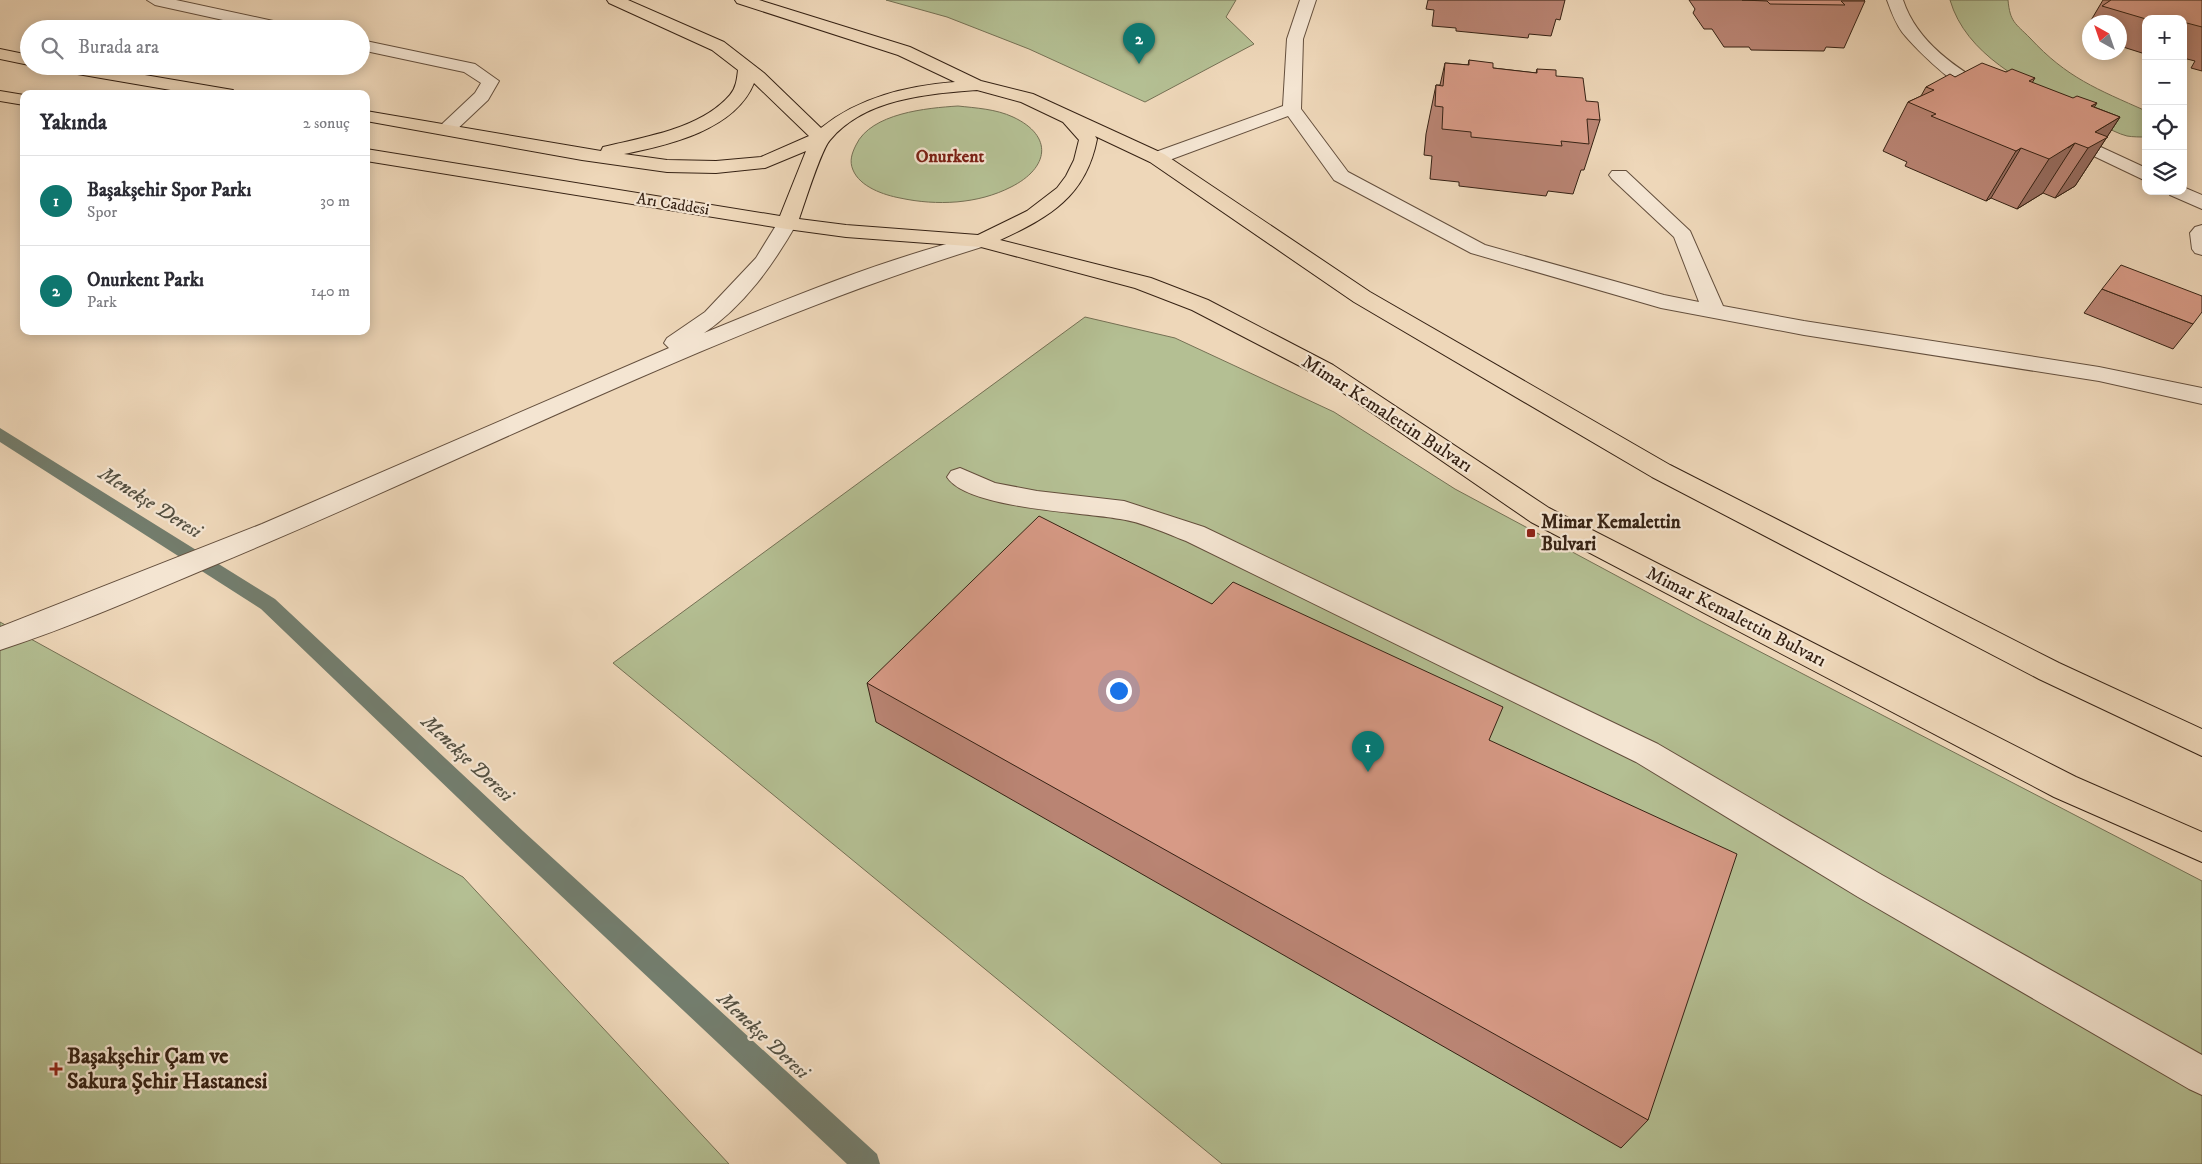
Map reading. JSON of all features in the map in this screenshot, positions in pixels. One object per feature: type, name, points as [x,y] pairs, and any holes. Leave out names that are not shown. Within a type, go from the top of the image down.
[{"type":"main road","points":[[615,0],[718,46],[747,69],[821,138]]},
{"type":"main road","points":[[744,0],[904,51],[977,85],[1027,98],[1157,158],[1362,297],[1661,471],[2050,671],[2202,743]]},
{"type":"main road","points":[[0,54],[20,58]]},
{"type":"main road","points":[[582,154],[628,149],[672,136],[711,118],[731,104],[745,86],[747,69]]},
{"type":"main road","points":[[114,75],[203,90]]},
{"type":"main road","points":[[787,223],[821,138],[847,116],[885,99],[930,88],[977,85]]},
{"type":"main road","points":[[0,96],[20,99]]},
{"type":"main road","name":"Arı Caddesi","points":[[370,117],[582,154],[667,166],[716,167],[765,162],[821,138]]},
{"type":"main road","points":[[981,241],[1040,214],[1075,180],[1086,157],[1088,139],[1070,118]]},
{"type":"main road","name":"Arı Caddesi","points":[[370,156],[787,223],[846,231],[981,241]]},
{"type":"main road","name":"Mimar Kemalettin Bulvarı","points":[[981,241],[1143,283],[1200,305],[1325,370],[1540,515],[2065,787],[2202,847]]},
{"type":"street","points":[[155,0],[247,20]]},
{"type":"street","points":[[1308,0],[1295,39],[1292,109],[1341,176],[1478,249],[1662,300],[1804,328],[2099,374],[2202,396]]},
{"type":"street","points":[[1895,0],[1907,26],[1922,45],[1953,70],[2005,104]]},
{"type":"street","points":[[370,47],[469,68],[490,81],[482,96],[447,129]]},
{"type":"street","points":[[1157,158],[1292,109]]},
{"type":"street","points":[[2053,129],[2142,174]]},
{"type":"street","points":[[1619,175],[1683,235],[1714,310]]},
{"type":"street","points":[[2185,195],[2202,204]]},
{"type":"street","points":[[639,369],[712,316],[765,261],[787,223]]},
{"type":"street","points":[[2202,231],[2200,233],[2202,249]]},
{"type":"street","points":[[0,639],[167,574],[434,461],[639,369],[863,279],[931,255],[981,241]]},
{"type":"street","points":[[960,477],[989,491],[1037,500],[1124,510],[1155,519],[1195,534],[1433,648],[1647,753],[1870,886],[2202,1076]]},
{"type":"green space","points":[[886,0],[1236,0],[1226,17],[1254,44],[1145,102],[1029,49],[947,17]]},
{"type":"green space","points":[[1950,0],[2008,0],[2014,22],[2057,63],[2083,81],[2142,109],[2142,137],[2127,136],[2099,124],[2017,77],[1983,52],[1969,37],[1958,19]]},
{"type":"green space","points":[[958,106],[1000,112],[1026,125],[1035,133],[1040,142],[1042,152],[1039,162],[1033,171],[1024,179],[998,193],[971,200],[943,203],[914,201],[887,195],[867,186],[856,176],[851,163],[853,151],[863,134],[874,126],[901,114],[931,108]]},
{"type":"green space","points":[[1085,317],[1175,338],[1334,412],[1455,489],[1699,620],[2202,881],[2202,1164],[1222,1164],[613,663]]},
{"type":"green space","points":[[0,622],[463,877],[729,1164],[0,1164]]},
{"type":"building","points":[[1742,0],[1865,1],[1841,1],[1845,5],[1770,4],[1767,1]]},
{"type":"building","points":[[2111,0],[2202,0],[2202,27],[2187,23],[2187,15],[2142,15],[2142,18],[2102,6]]},
{"type":"building","points":[[1469,60],[1493,63],[1493,68],[1537,73],[1537,69],[1556,70],[1556,76],[1583,78],[1586,101],[1598,102],[1600,120],[1587,119],[1589,144],[1561,141],[1562,146],[1471,137],[1471,132],[1442,129],[1443,107],[1435,106],[1436,85],[1443,86],[1445,63],[1469,65]]},
{"type":"building","points":[[1982,63],[2006,72],[2012,69],[2035,78],[2029,81],[2073,98],[2077,96],[2097,103],[2091,106],[2120,117],[2095,132],[2108,137],[2088,148],[2075,143],[2049,159],[2021,148],[2016,151],[1931,116],[1936,114],[1908,102],[1934,90],[1926,87],[1950,74],[1955,77]]},
{"type":"building","points":[[2121,265],[2202,296],[2202,312],[2193,324],[2102,289]]},
{"type":"building","points":[[1039,516],[1212,604],[1233,582],[1503,707],[1489,740],[1737,854],[1648,1120],[867,683]]},
{"type":"waterway","name":"Menekşe Deresi","points":[[0,434],[268,604],[515,838],[867,1164]]},
{"type":"place","name":"Onurkent Parkı","points":[[1139,64]]},
{"type":"place","name":"Mimar Kemalettin Bulvari","points":[[1531,533]]},
{"type":"place","name":"Başakşehir Spor Parkı","points":[[1368,772]]},
{"type":"place","name":"Başakşehir Çam ve Sakura Şehir Hastanesi","points":[[56,1069]]},
{"type":"district","name":"Onurkent","points":[[950,157]]}]
